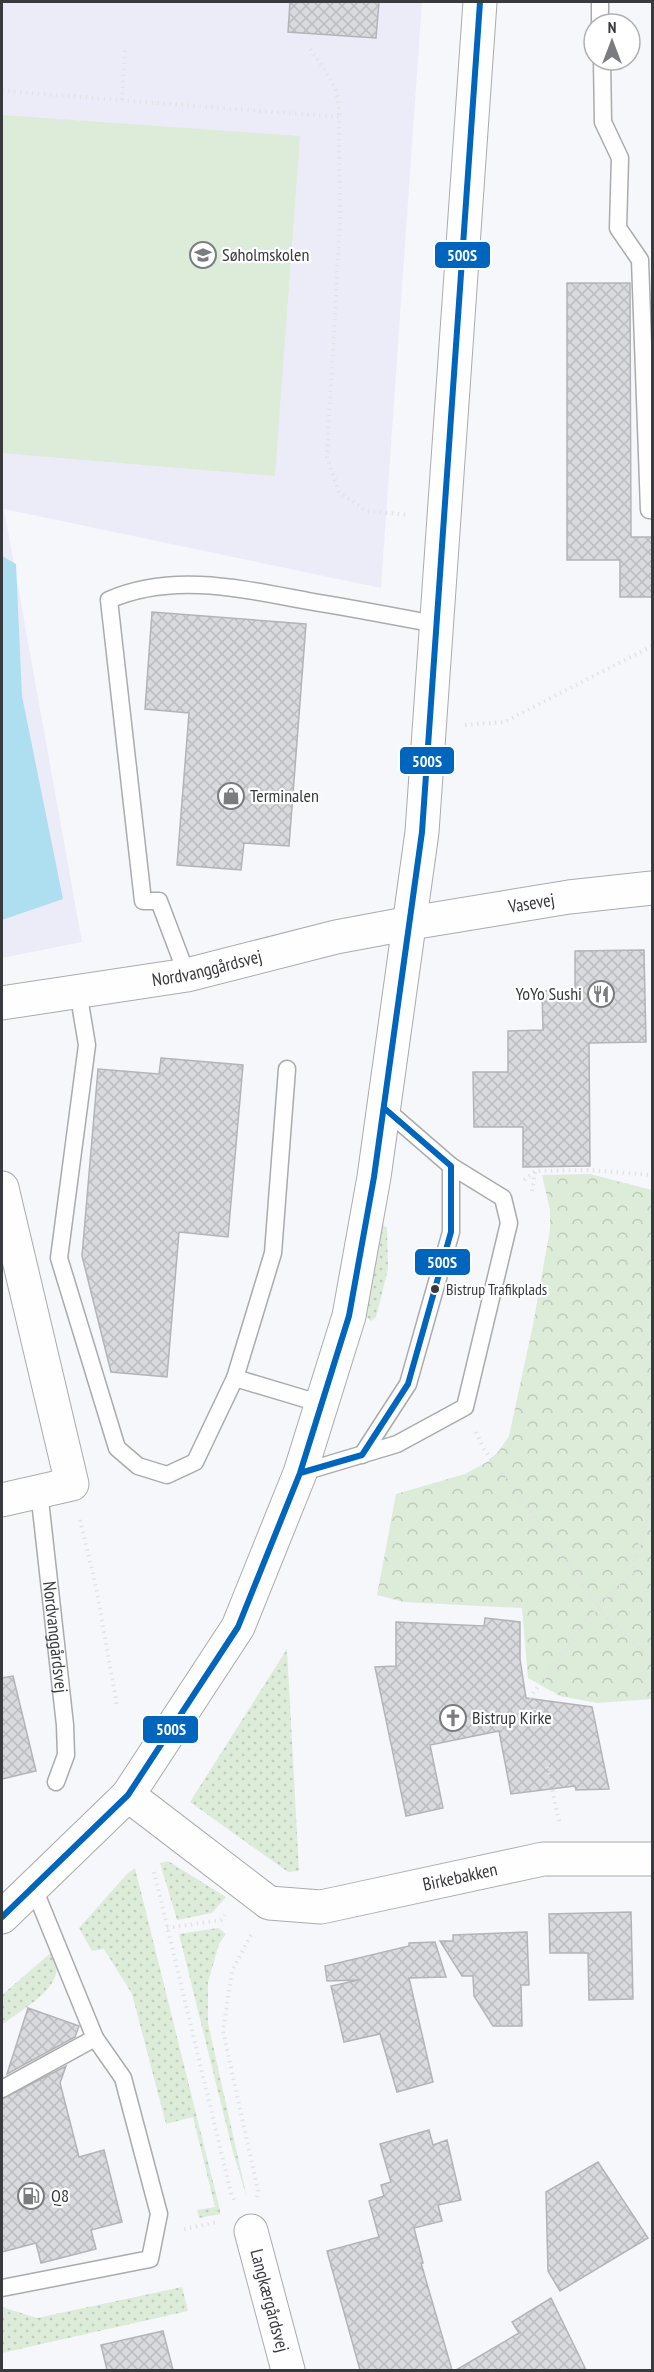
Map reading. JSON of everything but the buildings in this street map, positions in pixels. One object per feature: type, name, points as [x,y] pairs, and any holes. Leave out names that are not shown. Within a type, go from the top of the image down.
[{"type":"main road","points":[[2,1917],[128,1795],[238,1627],[300,1473],[349,1316],[384,1108],[422,832],[480,2]]},
{"type":"main road","name":"Vasevej","points":[[411,923],[569,897],[652,888]]},
{"type":"main road","name":"Nordvanggårdsvej","points":[[2,1003],[187,975],[336,938],[411,923]]},
{"type":"main road","points":[[2,1188],[11,1271],[72,1484],[2,1500]]},
{"type":"main road","points":[[128,1795],[259,1895]]},
{"type":"main road","name":"Birkebakken","points":[[259,1895],[321,1907],[543,1859],[652,1859]]},
{"type":"main road","name":"Langkærgårdsvej","points":[[251,2231],[288,2370]]},
{"type":"lane","points":[[602,72],[603,122],[620,158],[618,228],[640,260],[650,510],[652,510]]},
{"type":"lane","points":[[187,975],[159,901],[143,901],[109,600],[127,592],[173,584],[226,586],[435,624]]},
{"type":"lane","points":[[78,991],[87,1046],[58,1258],[117,1448],[138,1466],[166,1474],[195,1462],[235,1378],[273,1253],[287,1068]]},
{"type":"lane","points":[[300,1473],[397,1444],[465,1407],[509,1223],[503,1198],[451,1166],[384,1108]]},
{"type":"lane","points":[[362,1455],[408,1384],[451,1232],[451,1166]]},
{"type":"lane","points":[[235,1378],[322,1404]]},
{"type":"lane","name":"Nordvanggårdsvej","points":[[39,1491],[65,1725],[66,1755],[56,1782]]},
{"type":"lane","points":[[2,2288],[150,2259],[159,2214],[123,2078],[94,2038],[33,1886]]},
{"type":"lane","points":[[2,2089],[94,2038]]},
{"type":"path","points":[[122,100],[125,48]]},
{"type":"path","points":[[310,49],[332,81],[339,97],[340,222],[327,457],[339,492],[367,511],[443,518]]},
{"type":"path","points":[[2,91],[339,117]]},
{"type":"path","points":[[429,727],[504,722],[652,646]]},
{"type":"path","points":[[535,1172],[589,1170],[652,1175]]},
{"type":"path","points":[[465,1407],[484,1449],[598,1606],[607,1618],[652,1660]]},
{"type":"path","points":[[72,1484],[96,1587],[117,1706]]},
{"type":"path","points":[[538,1728],[531,1696],[598,1606],[631,1575],[649,1510],[652,1485]]},
{"type":"path","points":[[547,1767],[567,1859]]},
{"type":"path","points":[[154,1872],[231,2193],[251,2231]]},
{"type":"path","points":[[167,1928],[221,1920],[259,1895]]},
{"type":"path","points":[[251,2231],[258,2191],[223,2031],[232,1971],[259,1895]]},
{"type":"path","points":[[159,2214],[184,2229],[232,2219],[251,2231]]},
{"type":"shaded area","name":"Søholmskolen","points":[[2,2],[422,2],[381,588],[4,509],[82,942],[2,958]]},
{"type":"green space","points":[[2,115],[300,136],[275,476],[2,453]]},
{"type":"green space","points":[[590,1174],[652,1190],[652,1699],[597,1703],[560,1696],[528,1678],[522,1608],[404,1602],[377,1595],[396,1494],[465,1474],[487,1462],[498,1452],[509,1436],[533,1325],[550,1229],[550,1210],[542,1175]]},
{"type":"green space","points":[[382,1224],[387,1228],[388,1269],[376,1317],[371,1321],[365,1315],[377,1228]]},
{"type":"green space","points":[[287,1649],[299,1871],[288,1872],[190,1802]]},
{"type":"green space","points":[[168,1861],[226,1897],[212,1913],[177,1920],[160,1863]]},
{"type":"green space","points":[[135,1868],[220,2214],[199,2218],[197,2210],[215,2207],[193,2117],[166,2124],[132,1994],[104,1949],[92,1951],[79,1928],[126,1875]]},
{"type":"green space","points":[[218,1928],[226,1934],[219,1944],[208,1982],[208,2023],[247,2198],[233,2152],[179,1934]]},
{"type":"green space","points":[[54,1950],[57,1969],[50,1986],[35,2001],[2,2025],[2,1995]]},
{"type":"green space","points":[[182,2287],[188,2311],[2,2353],[2,2307],[37,2318]]},
{"type":"water","points":[[2,556],[16,564],[22,696],[63,899],[2,920]]},
{"type":"transit line","name":"500S","points":[[2,1917],[128,1795],[238,1627],[300,1473],[349,1316],[374,1177],[422,832],[480,2]]},
{"type":"transit line","name":"500S","points":[[300,1473],[362,1455],[408,1384],[451,1232],[451,1166],[384,1108]]},
{"type":"place","name":"Søholmskolen","points":[[203,255]]},
{"type":"place","name":"Terminalen","points":[[231,796]]},
{"type":"place","name":"YoYo Sushi","points":[[601,994]]},
{"type":"place","name":"Bistrup Trafikplads","points":[[435,1289]]},
{"type":"place","name":"Bistrup Kirke","points":[[453,1718]]},
{"type":"place","name":"Q8","points":[[31,2196]]}]
